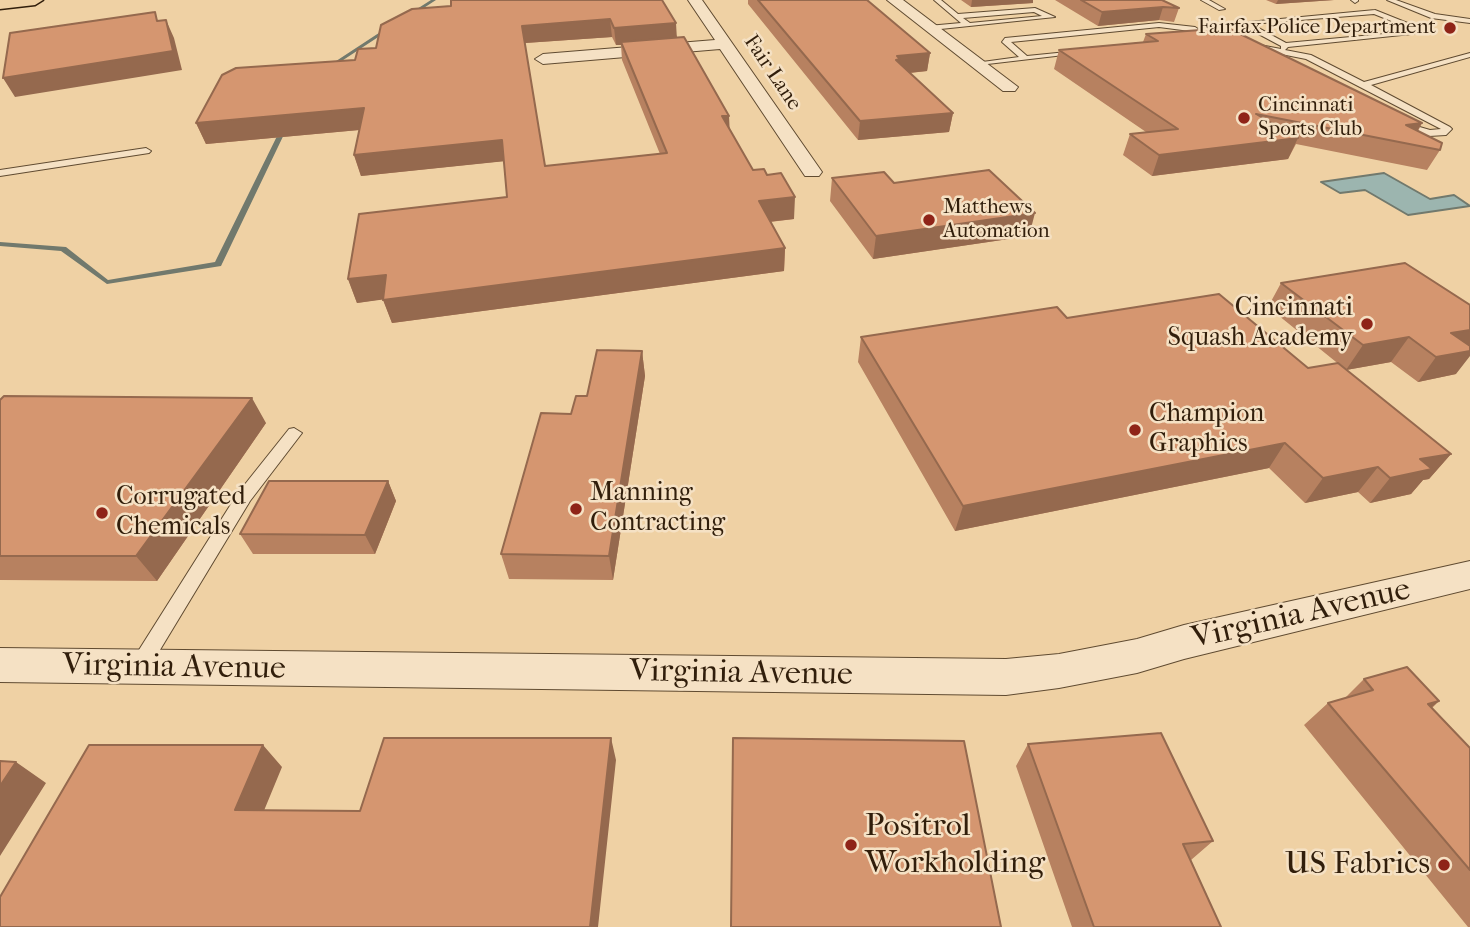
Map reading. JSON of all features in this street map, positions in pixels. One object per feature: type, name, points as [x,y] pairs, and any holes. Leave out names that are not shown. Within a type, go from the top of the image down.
[{"type":"highway","points":[[0,4],[35,0]]},
{"type":"street","name":"Fair Lane","points":[[695,0],[811,172]]},
{"type":"street","points":[[894,0],[1009,87]]},
{"type":"street","points":[[543,59],[724,44]]},
{"type":"street","name":"Virginia Avenue","points":[[0,666],[1006,677],[1059,671],[1137,656],[1184,642],[1470,575]]},
{"type":"lane","points":[[937,0],[968,25]]},
{"type":"lane","points":[[1204,0],[1221,9]]},
{"type":"lane","points":[[1390,0],[1434,16],[1470,21]]},
{"type":"lane","points":[[931,28],[1051,17],[1035,10],[957,16]]},
{"type":"lane","points":[[1278,62],[1243,45],[1284,48],[1426,32],[1375,12],[1242,23],[1284,48],[1366,85],[1447,129],[1430,133],[1409,129],[1385,116]]},
{"type":"lane","points":[[1025,58],[1005,40],[1159,25],[1192,29],[1211,40]]},
{"type":"lane","points":[[1187,42],[1222,41]]},
{"type":"lane","points":[[979,63],[1093,51]]},
{"type":"lane","points":[[1366,85],[1470,55]]},
{"type":"lane","points":[[0,173],[146,152]]},
{"type":"lane","points":[[139,667],[244,497],[294,433]]},
{"type":"water","points":[[1384,173],[1430,199],[1454,195],[1470,206],[1408,215],[1365,190],[1340,193],[1321,182]]},
{"type":"building","points":[[451,0],[662,0],[676,23],[614,28],[610,19],[522,26],[545,166],[667,153],[621,42],[684,37],[729,116],[722,116],[753,170],[764,169],[767,175],[781,173],[795,197],[759,201],[785,248],[383,300],[386,275],[348,279],[359,214],[507,197],[502,140],[354,155],[364,108],[196,123],[222,75],[236,68],[355,60],[358,49],[376,48],[381,25],[412,9],[451,6]]},
{"type":"building","points":[[758,0],[867,0],[930,53],[897,56],[900,59],[896,60],[953,113],[860,121]]},
{"type":"building","points":[[1081,0],[1162,0],[1179,8],[1102,12]]},
{"type":"building","points":[[155,12],[157,21],[166,20],[173,51],[3,78],[10,33]]},
{"type":"building","name":"Cincinnati Sports Club","points":[[1228,28],[1422,123],[1406,125],[1442,143],[1440,150],[1256,114],[1298,138],[1159,155],[1130,134],[1178,129],[1059,50],[1158,41],[1146,34]]},
{"type":"building","points":[[989,170],[1035,213],[876,236],[832,178],[884,172],[894,183]]},
{"type":"building","points":[[1405,263],[1470,305],[1470,330],[1451,333],[1470,346],[1470,351],[1436,357],[1409,337],[1363,345],[1281,283]]},
{"type":"building","name":"Champion Graphics","points":[[1219,294],[1308,368],[1338,363],[1451,454],[1420,459],[1432,469],[1390,478],[1378,467],[1323,478],[1285,443],[963,506],[861,337],[1057,307],[1067,318]]},
{"type":"building","name":"Manning Contracting","points":[[597,350],[642,351],[609,556],[501,554],[541,413],[571,414],[576,396],[587,396]]},
{"type":"building","name":"Corrugated Chemicals","points":[[4,396],[252,398],[136,556],[0,556],[0,400]]},
{"type":"building","points":[[269,481],[388,481],[365,535],[240,534]]},
{"type":"building","points":[[1407,667],[1439,701],[1428,704],[1470,748],[1470,870],[1328,703],[1373,690],[1364,679]]},
{"type":"building","points":[[1161,733],[1213,841],[1183,844],[1221,927],[1094,927],[1028,744]]},
{"type":"building","points":[[384,738],[611,738],[590,927],[0,927],[0,897],[89,745],[263,745],[235,810],[360,811]]},
{"type":"building","name":"Positrol Workholding","points":[[733,738],[964,741],[1001,927],[731,927]]},
{"type":"building","points":[[0,761],[16,762],[0,786]]},
{"type":"waterway","points":[[411,14],[434,0]]},
{"type":"waterway","points":[[329,67],[390,28]]},
{"type":"waterway","points":[[0,244],[63,249],[107,282],[218,264],[285,126]]},
{"type":"place","name":"Fairfax Police Department","points":[[1450,28]]},
{"type":"place","name":"Cincinnati Sports Club","points":[[1244,118]]},
{"type":"place","name":"Matthews Automation","points":[[929,220]]},
{"type":"place","name":"Cincinnati Squash Academy","points":[[1367,324]]},
{"type":"place","name":"Champion Graphics","points":[[1135,430]]},
{"type":"place","name":"Manning Contracting","points":[[576,509]]},
{"type":"place","name":"Corrugated Chemicals","points":[[102,513]]},
{"type":"place","name":"Positrol Workholding","points":[[851,845]]},
{"type":"place","name":"US Fabrics","points":[[1444,865]]}]
